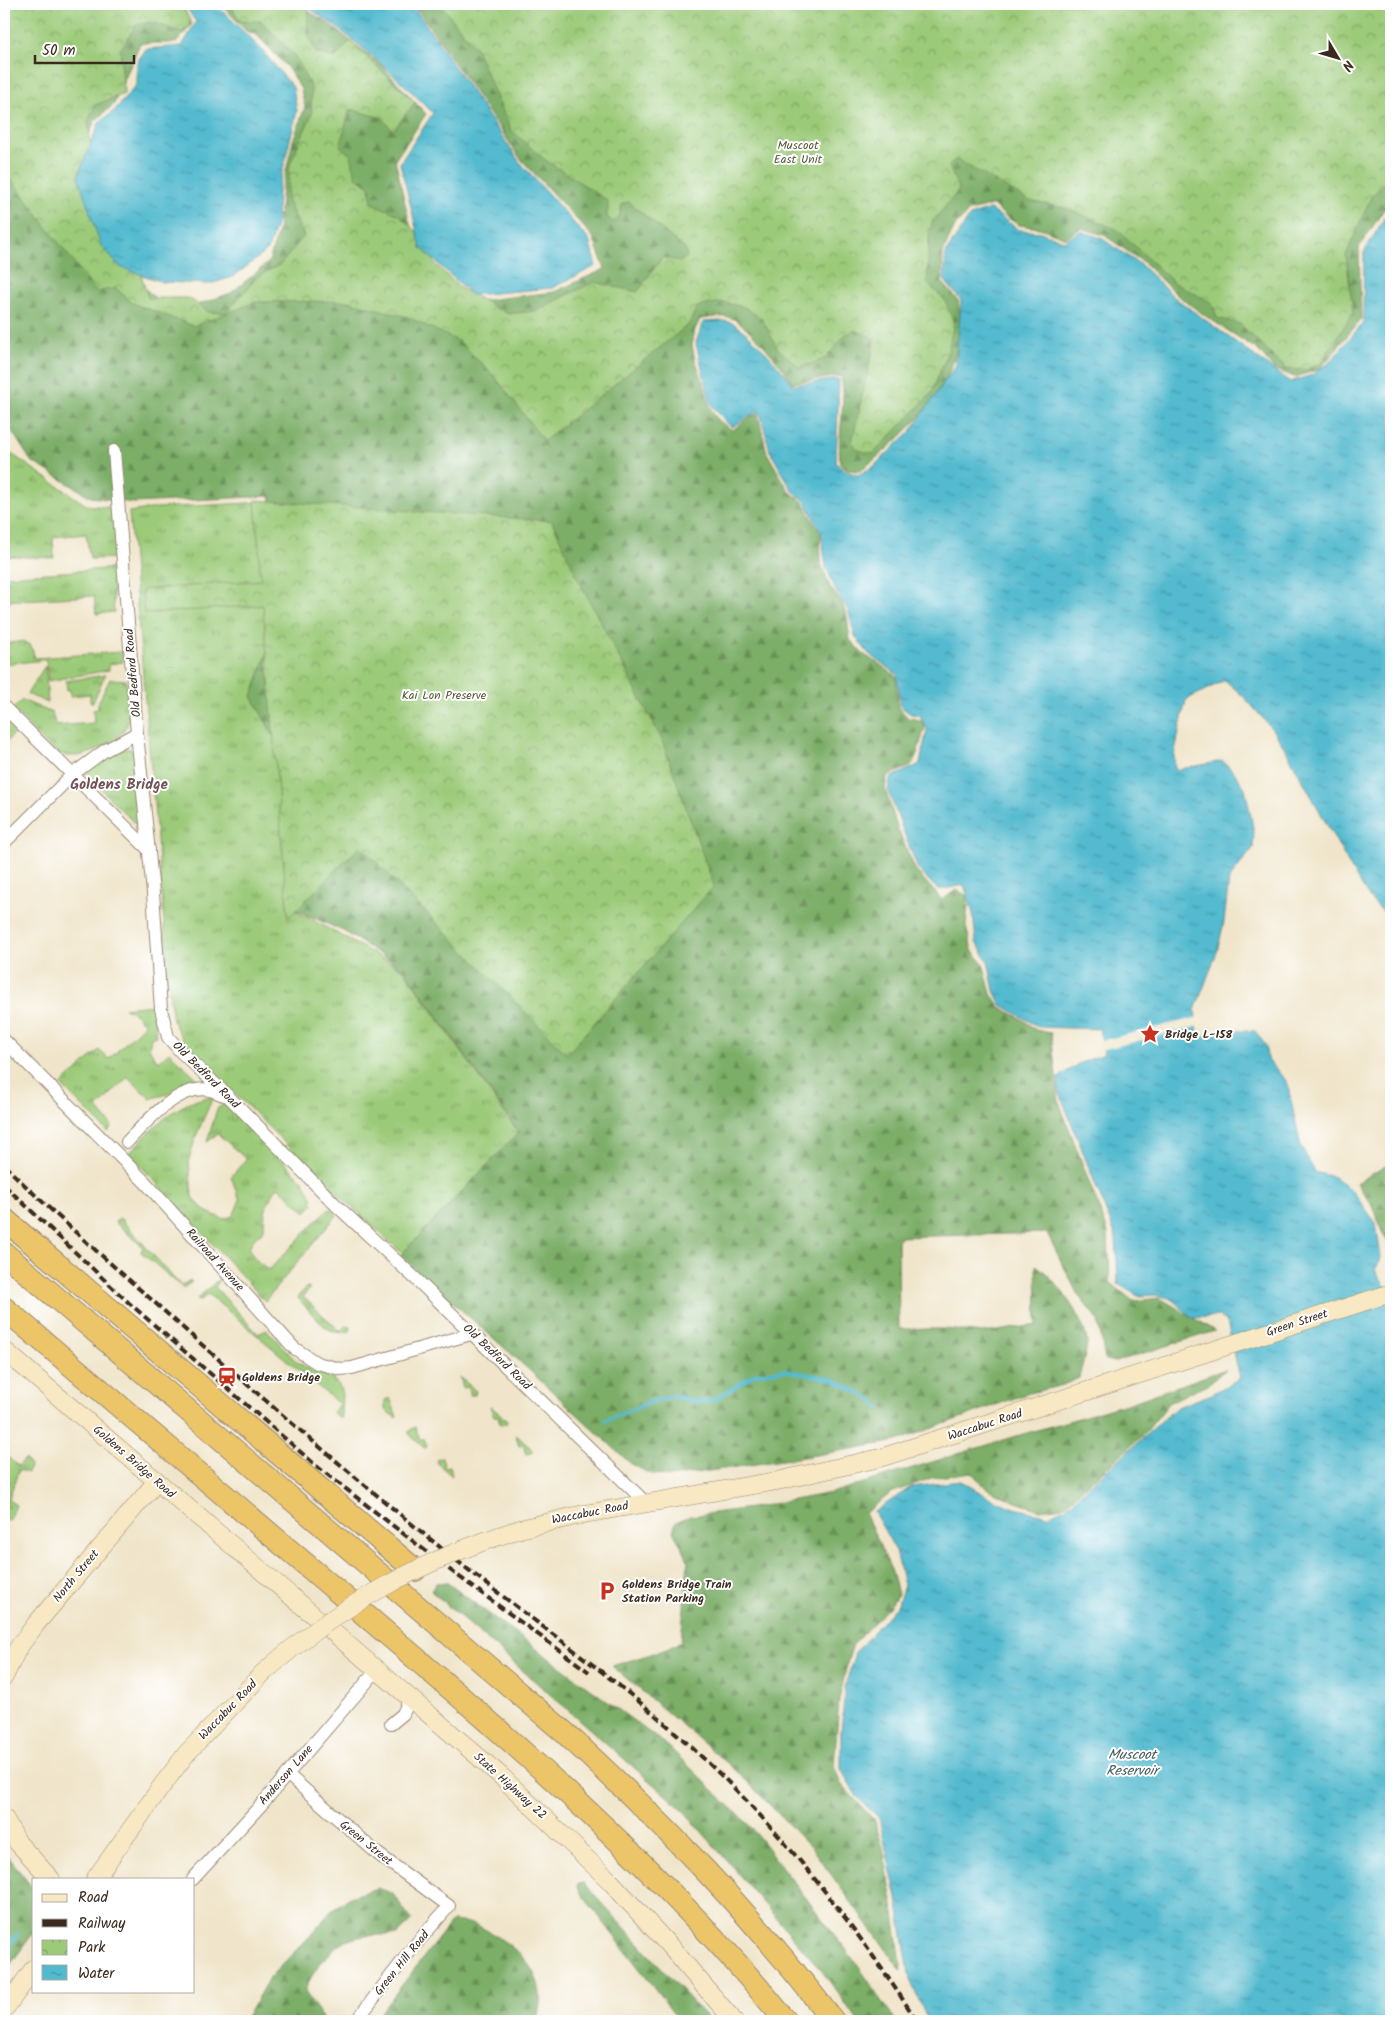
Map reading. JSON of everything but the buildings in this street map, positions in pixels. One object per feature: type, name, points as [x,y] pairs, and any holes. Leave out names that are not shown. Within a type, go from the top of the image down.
[{"type":"highway","points":[[4,1220],[415,1570]]},
{"type":"highway","points":[[4,1254],[517,1692],[611,1775],[669,1831],[725,1891],[767,1939],[833,2021]]},
{"type":"highway","points":[[4,1308],[422,1663],[536,1764],[640,1861],[690,1913],[786,2021]]},
{"type":"main road","name":"Green Street","points":[[1203,1353],[1391,1293]]},
{"type":"main road","name":"Goldens Bridge Road","points":[[4,1350],[265,1574]]},
{"type":"main road","name":"Waccabuc Road","points":[[97,1878],[187,1753],[263,1673],[315,1630],[348,1607],[381,1587],[415,1570],[467,1547],[552,1520],[645,1502],[777,1481],[880,1458],[1203,1353]]},
{"type":"main road","name":"North Street","points":[[4,1677],[18,1648],[36,1624],[157,1481]]},
{"type":"main road","name":"State Highway 22","points":[[265,1574],[502,1777],[583,1854],[650,1924],[734,2021]]},
{"type":"main road","points":[[4,1818],[18,1843],[50,1878]]},
{"type":"main road","points":[[4,2010],[32,1971]]},
{"type":"street","name":"Old Bedford Road","points":[[114,452],[161,1009],[168,1037],[337,1206],[417,1280],[645,1502]]},
{"type":"street","points":[[4,707],[149,850]]},
{"type":"street","points":[[4,843],[73,774],[104,751],[137,733]]},
{"type":"street","name":"Railroad Avenue","points":[[4,1040],[146,1182],[289,1342],[305,1357],[329,1367],[352,1368],[471,1334]]},
{"type":"street","points":[[127,1142],[153,1116],[176,1098],[192,1091],[209,1090],[229,1097]]},
{"type":"street","name":"Anderson Lane","points":[[194,1878],[377,1670]]},
{"type":"street","points":[[391,1724],[403,1714],[410,1698]]},
{"type":"street","name":"Green Street","points":[[287,1774],[378,1854],[449,1906]]},
{"type":"street","name":"Green Hill Road","points":[[356,2021],[415,1945],[449,1906]]},
{"type":"green space","points":[[4,4],[181,4],[192,24],[176,43],[140,43],[114,104],[94,122],[73,177],[128,273],[165,307],[180,311],[231,293],[269,262],[278,231],[282,188],[293,141],[305,107],[301,89],[287,67],[257,35],[246,31],[221,4],[296,4],[325,21],[381,65],[426,114],[395,160],[416,251],[470,302],[554,292],[605,269],[593,237],[520,158],[414,4],[1391,4],[1391,199],[1359,247],[1361,319],[1320,369],[1295,377],[1274,369],[1258,350],[1177,295],[1143,262],[1104,235],[1081,228],[1066,238],[1040,228],[1019,225],[993,205],[969,211],[955,226],[943,252],[942,282],[958,300],[960,326],[955,355],[947,376],[924,412],[893,444],[860,471],[848,470],[840,463],[843,397],[841,376],[792,383],[755,336],[731,318],[700,319],[692,338],[694,355],[710,408],[717,419],[732,430],[758,414],[767,453],[789,491],[803,502],[820,533],[821,563],[830,587],[842,603],[847,617],[850,640],[863,654],[896,676],[898,707],[908,718],[921,720],[925,727],[916,757],[911,766],[887,776],[885,789],[898,830],[916,871],[942,900],[956,890],[966,895],[968,903],[966,926],[972,950],[983,963],[991,994],[1000,1007],[1036,1030],[1051,1033],[1059,1102],[1108,1232],[1110,1282],[1133,1301],[1160,1298],[1215,1331],[1115,1362],[1105,1360],[1098,1320],[1078,1295],[1047,1233],[898,1237],[899,1329],[945,1329],[983,1333],[1037,1325],[1036,1265],[1060,1289],[1082,1324],[1087,1344],[1079,1378],[1063,1385],[1026,1394],[897,1441],[669,1477],[648,1473],[630,1463],[517,1359],[400,1256],[519,1132],[405,970],[345,932],[292,908],[287,761],[252,696],[272,641],[267,544],[271,496],[134,503],[91,497],[31,461],[4,419]]},
{"type":"green space","name":"Muscoot East Unit","points":[[4,4],[179,4],[190,19],[189,28],[182,32],[150,22],[136,25],[120,50],[124,94],[95,105],[88,121],[92,156],[127,227],[148,298],[189,298],[208,312],[226,313],[257,277],[281,264],[304,236],[287,200],[290,164],[312,113],[311,87],[294,55],[261,21],[240,21],[230,4],[309,4],[307,32],[316,53],[335,58],[350,41],[415,102],[393,131],[382,118],[350,109],[340,146],[351,155],[356,177],[370,186],[372,203],[399,215],[428,243],[434,263],[460,288],[508,314],[535,311],[594,282],[637,292],[663,257],[680,262],[687,257],[685,249],[629,202],[622,204],[618,221],[613,222],[607,217],[608,201],[544,159],[511,130],[475,47],[440,4],[1391,4],[1391,176],[1371,197],[1346,255],[1353,313],[1320,364],[1306,370],[1286,369],[1240,324],[1217,318],[1212,303],[1173,282],[1118,230],[1066,208],[1029,201],[956,159],[949,166],[959,190],[932,222],[929,238],[927,283],[945,300],[954,323],[947,355],[931,394],[873,454],[858,450],[852,442],[875,338],[855,330],[845,335],[826,358],[801,368],[778,349],[762,319],[744,307],[721,302],[697,307],[689,324],[544,441],[496,378],[460,342],[408,317],[347,301],[255,302],[194,326],[132,303],[116,288],[96,292],[4,170]]},
{"type":"green space","points":[[10,453],[86,505],[115,508],[119,558],[90,559],[86,534],[53,537],[54,558],[4,556],[4,473]]},
{"type":"green space","name":"Kai Lon Preserve","points":[[255,500],[552,521],[578,579],[661,738],[714,886],[567,1054],[360,846],[288,918],[263,605],[144,614],[142,590],[261,580]]},
{"type":"green space","points":[[266,502],[287,761],[292,909],[404,970],[519,1134],[404,1255],[306,1164],[186,1045],[173,1022],[166,968],[164,921],[129,512],[157,508]]},
{"type":"green space","points":[[120,568],[121,579],[112,581],[114,612],[96,614],[94,596],[4,601],[4,576]]},
{"type":"green space","points":[[4,635],[5,644],[23,641],[31,646],[35,658],[122,652],[123,662],[109,664],[109,670],[48,681],[46,660],[4,664]]},
{"type":"green space","points":[[45,666],[48,703],[27,694]]},
{"type":"green space","points":[[105,675],[93,702],[90,702],[90,694],[70,696],[70,690],[67,690],[66,681]]},
{"type":"green space","points":[[110,679],[126,680],[129,718],[120,734],[93,752],[72,756],[57,752],[44,742],[13,709],[22,700],[52,713],[56,726],[94,723],[93,710],[98,709],[98,703]]},
{"type":"green space","points":[[4,719],[16,731],[4,745]]},
{"type":"green space","points":[[124,749],[132,749],[135,760],[141,829],[109,798],[88,774],[98,761]]},
{"type":"green space","points":[[153,1005],[156,1036],[151,1038],[149,1048],[154,1057],[159,1061],[169,1052],[202,1083],[192,1088],[150,1099],[128,1077],[97,1108],[112,1126],[108,1132],[61,1085],[99,1050],[109,1059],[145,1024],[132,1011],[124,1008]]},
{"type":"green space","points":[[213,1097],[196,1136],[189,1160],[192,1197],[205,1211],[223,1219],[233,1216],[240,1200],[231,1177],[246,1159],[218,1134],[207,1142],[217,1109],[224,1104],[303,1181],[312,1196],[313,1205],[306,1212],[278,1187],[266,1207],[264,1230],[254,1239],[249,1247],[257,1260],[269,1270],[325,1212],[330,1209],[337,1215],[265,1301],[129,1153],[157,1125],[178,1109],[189,1103]]},
{"type":"green space","points":[[1391,1163],[1391,1250],[1371,1204],[1356,1183]]},
{"type":"green space","points":[[120,1218],[181,1286],[190,1280],[192,1282],[183,1288],[141,1252],[143,1247],[115,1222]]},
{"type":"green space","points":[[220,1278],[215,1287],[258,1334],[267,1330],[296,1361],[314,1372],[327,1375],[337,1383],[342,1390],[341,1419],[333,1413],[339,1404],[208,1294],[201,1300],[197,1299]]},
{"type":"green space","points":[[307,1287],[309,1289],[303,1297],[340,1331],[346,1325],[350,1327],[350,1331],[335,1332],[315,1317],[298,1298]]},
{"type":"green space","points":[[1226,1369],[1209,1383],[1170,1402],[1145,1433],[1063,1507],[1040,1510],[1016,1502],[986,1488],[971,1472],[931,1478],[891,1493],[865,1513],[892,1572],[898,1594],[889,1607],[853,1644],[839,1700],[834,1766],[841,1784],[874,1820],[883,1848],[891,1891],[902,1971],[813,1850],[739,1773],[612,1666],[667,1649],[681,1641],[688,1561],[673,1531],[676,1522],[690,1516],[751,1508],[831,1493],[1130,1403]]},
{"type":"green space","points":[[460,1377],[476,1391],[475,1395],[470,1395],[467,1387],[463,1388]]},
{"type":"green space","points":[[390,1398],[396,1418],[385,1410],[385,1400]]},
{"type":"green space","points":[[490,1406],[507,1420],[506,1424],[500,1424],[498,1416],[494,1416]]},
{"type":"green space","points":[[415,1427],[420,1439],[424,1439],[427,1445],[426,1448],[409,1434],[409,1431]]},
{"type":"green space","points":[[516,1435],[533,1450],[532,1453],[526,1454],[523,1445],[519,1446]]},
{"type":"green space","points":[[4,1454],[18,1466],[25,1459],[30,1466],[28,1473],[19,1470],[8,1500],[16,1505],[10,1520],[5,1522],[4,1507],[7,1506],[4,1489]]},
{"type":"green space","points":[[442,1458],[445,1467],[450,1466],[452,1476],[437,1463],[437,1459]]},
{"type":"green space","points":[[446,1582],[669,1747],[751,1827],[854,1960],[896,2021],[858,2021],[822,1971],[684,1811],[431,1591],[436,1583]]},
{"type":"green space","points":[[4,1851],[32,1887],[32,1935],[4,1973]]},
{"type":"green space","points":[[584,1883],[710,2021],[680,2021],[580,1892],[577,1884]]},
{"type":"green space","points":[[377,1888],[392,1893],[412,1920],[398,1935],[357,1937],[344,1942],[323,1961],[311,1977],[305,1992],[325,2021],[244,2021],[269,1978],[311,1935],[330,1912],[350,1897]]},
{"type":"green space","points":[[452,1921],[469,1923],[484,1929],[507,1944],[526,1961],[538,1982],[540,1994],[540,2007],[536,2021],[374,2021]]},
{"type":"water","points":[[184,4],[216,4],[260,48],[293,87],[297,111],[278,190],[277,221],[268,250],[233,277],[210,284],[162,282],[120,267],[101,246],[78,176],[99,123],[114,111],[137,84],[137,62],[146,49],[182,46],[196,22]]},
{"type":"water","points":[[303,4],[412,4],[519,161],[589,240],[596,266],[552,288],[472,295],[421,248],[400,163],[433,113],[371,55],[338,28]]},
{"type":"water","name":"Muscoot Reservoir","points":[[1391,207],[1391,919],[1371,900],[1353,872],[1286,750],[1272,729],[1246,699],[1225,680],[1186,700],[1174,756],[1175,770],[1223,761],[1234,772],[1245,788],[1254,832],[1253,848],[1229,879],[1224,922],[1217,952],[1195,1010],[1199,1038],[1227,1031],[1255,1031],[1266,1046],[1267,1059],[1287,1082],[1301,1147],[1315,1172],[1334,1177],[1352,1191],[1376,1223],[1381,1258],[1375,1270],[1391,1295],[1391,2021],[928,2021],[910,1980],[897,1898],[879,1818],[857,1797],[841,1769],[841,1733],[845,1687],[855,1653],[898,1604],[904,1585],[896,1551],[874,1512],[911,1487],[961,1481],[988,1497],[1011,1507],[1048,1516],[1065,1508],[1177,1407],[1212,1394],[1240,1378],[1227,1322],[1219,1316],[1193,1318],[1170,1298],[1154,1295],[1138,1296],[1118,1284],[1116,1237],[1059,1091],[1058,1078],[1078,1064],[1104,1054],[1100,1029],[1039,1027],[1001,1005],[994,991],[988,961],[976,942],[973,913],[964,885],[938,890],[918,869],[888,791],[890,778],[920,764],[927,729],[920,715],[911,714],[900,706],[897,674],[869,654],[855,636],[848,610],[836,591],[826,567],[821,532],[805,501],[792,490],[770,451],[760,412],[731,427],[711,405],[696,343],[703,322],[730,322],[754,340],[793,385],[839,379],[836,463],[845,471],[858,475],[873,467],[911,431],[956,365],[961,300],[944,280],[946,252],[970,216],[990,209],[1019,230],[1040,232],[1064,241],[1081,231],[1101,238],[1141,265],[1174,297],[1290,382],[1312,375],[1329,363],[1363,323],[1364,252]]},
{"type":"pier","name":"Bridge L-158","points":[[1199,1017],[1200,1026],[1101,1050],[1100,1041]]},
{"type":"waterway","points":[[606,1420],[651,1402],[673,1396],[696,1402],[712,1401],[755,1374],[784,1370],[832,1379],[866,1396],[881,1408]]},
{"type":"waterway","points":[[4,1953],[17,1935]]},
{"type":"railway","points":[[4,1165],[97,1251],[341,1465],[456,1560],[643,1705],[702,1757],[762,1818],[818,1883],[844,1916],[917,2021]]},
{"type":"railway","points":[[4,1185],[129,1303],[319,1468],[450,1570],[589,1672]]},
{"type":"place","name":"Bridge L-158","points":[[1150,1034]]},
{"type":"place","name":"Goldens Bridge","points":[[227,1377]]},
{"type":"place","name":"Goldens Bridge Train Station Parking","points":[[607,1591]]},
{"type":"district","name":"Goldens Bridge","points":[[119,785]]}]
